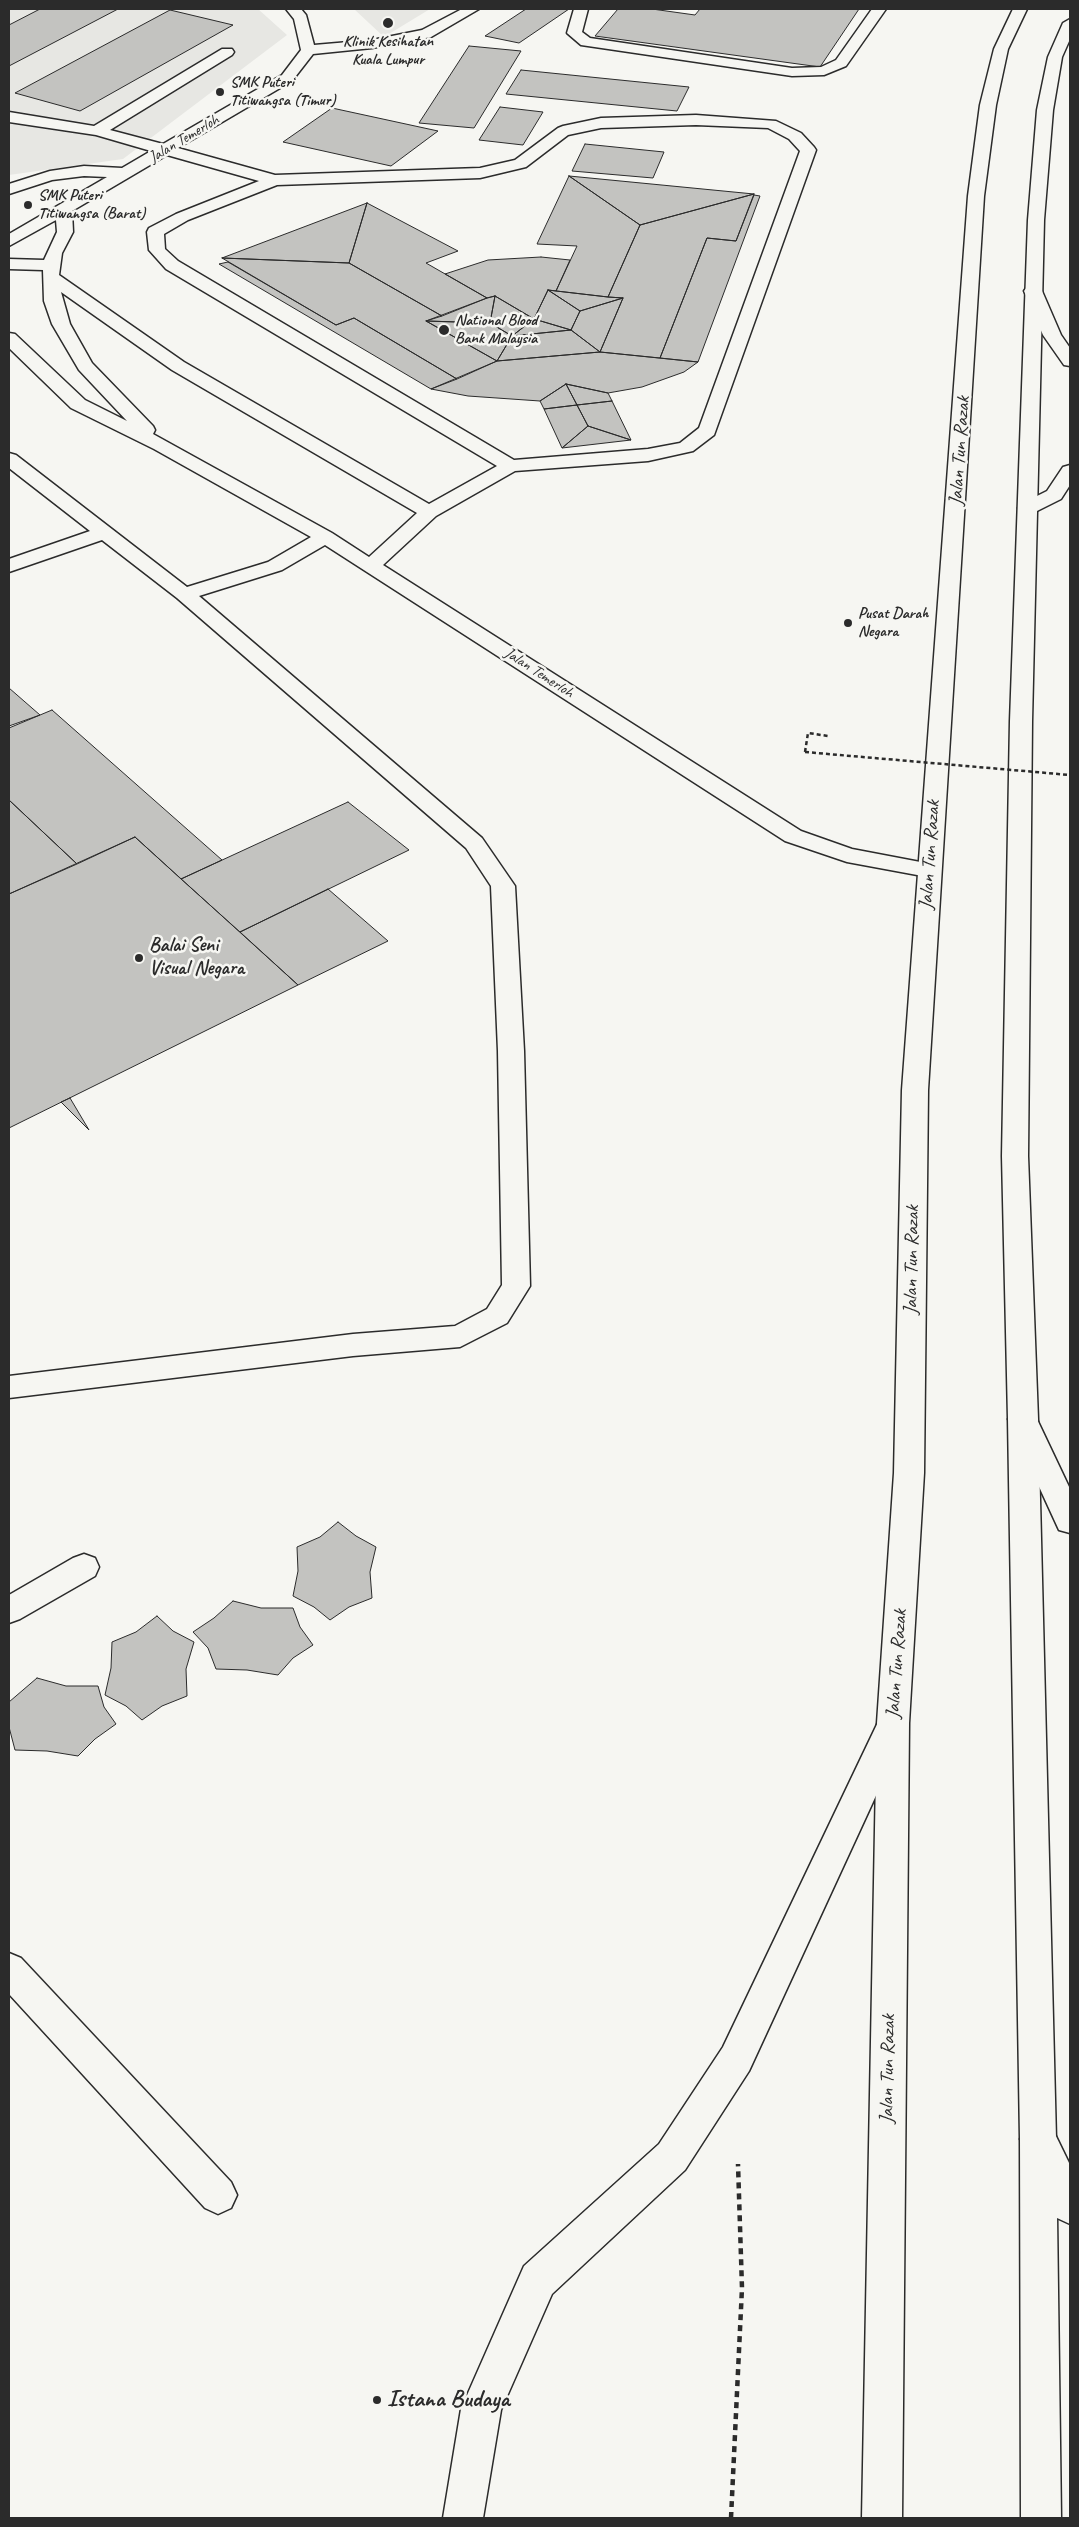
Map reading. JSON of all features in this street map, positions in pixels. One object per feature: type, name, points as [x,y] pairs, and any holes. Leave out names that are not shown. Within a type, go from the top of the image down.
[{"type":"main road","points":[[293,9],[301,18],[308,50],[372,44],[426,34],[472,9]]},
{"type":"main road","points":[[581,9],[574,33],[586,42],[792,72],[824,71],[841,63],[879,9]]},
{"type":"main road","name":"Jalan Tun Razak","points":[[882,2518],[893,1724],[909,1473],[914,1090],[928,870],[966,374],[976,196],[988,105],[1001,49],[1020,9]]},
{"type":"main road","points":[[1040,2518],[1038,2138],[1024,1419],[1016,1156],[1021,721],[1033,291],[1045,110],[1055,57],[1070,23]]},
{"type":"main road","name":"Jalan Temerloh","points":[[9,241],[287,78],[308,50]]},
{"type":"main road","points":[[97,131],[227,52]]},
{"type":"main road","points":[[9,118],[97,131],[275,180],[480,172],[520,164],[563,131],[601,123],[696,120],[771,124],[795,136],[808,150],[707,431],[686,447],[648,455],[511,466],[428,512],[371,566]]},
{"type":"main road","points":[[9,189],[50,176],[84,171],[125,173]]},
{"type":"main road","points":[[275,180],[182,217],[155,232],[157,250],[172,265],[511,466]]},
{"type":"main road","name":"Jalan Temerloh","points":[[64,210],[65,232],[54,253],[51,271],[52,301],[61,324],[85,366],[161,445]]},
{"type":"main road","points":[[9,264],[51,271],[178,366],[428,512]]},
{"type":"main road","points":[[1033,291],[1052,335],[1070,361]]},
{"type":"main road","name":"Jalan Temerloh","points":[[9,338],[17,359],[78,404],[161,445],[325,537],[793,836],[847,855],[928,870]]},
{"type":"main road","points":[[9,459],[184,594],[474,844],[503,886],[511,1050],[516,1286],[497,1316],[460,1336],[353,1345],[9,1387]]},
{"type":"main road","points":[[1028,508],[1054,495],[1070,471]]},
{"type":"main road","points":[[9,566],[103,533]]},
{"type":"main road","points":[[184,594],[275,566],[325,537]]},
{"type":"main road","points":[[1024,1419],[1070,1521]]},
{"type":"main road","points":[[9,1610],[84,1567]]},
{"type":"main road","points":[[464,2518],[481,2409],[538,2280],[672,2157],[730,2067],[893,1724]]},
{"type":"main road","points":[[9,1969],[218,2195]]},
{"type":"main road","points":[[1038,2138],[1070,2205]]},
{"type":"path","points":[[828,736],[808,733],[806,752],[1070,774]]},
{"type":"path","points":[[731,2518],[742,2288],[738,2158]]},
{"type":"shaded area","points":[[9,9],[258,9],[287,35],[123,159],[9,175]]},
{"type":"shaded area","name":"Klinik Kesihatan Kuala Lumpur","points":[[354,9],[430,9],[384,37]]},
{"type":"building","points":[[40,9],[118,9],[9,66],[9,25]]},
{"type":"building","points":[[526,9],[569,9],[519,43],[485,36]]},
{"type":"building","points":[[618,9],[652,9],[695,15],[700,9],[859,9],[820,67],[595,36]]},
{"type":"building","points":[[170,10],[233,25],[80,111],[15,93]]},
{"type":"building","points":[[469,46],[521,51],[474,128],[419,123]]},
{"type":"building","points":[[521,70],[689,87],[677,111],[506,94]]},
{"type":"building","points":[[500,107],[543,112],[523,145],[479,140]]},
{"type":"building","points":[[332,108],[438,131],[391,166],[283,142]]},
{"type":"building","points":[[585,144],[664,152],[653,178],[572,171]]},
{"type":"building","points":[[569,176],[754,194],[640,225]]},
{"type":"building","points":[[569,176],[640,225],[608,297],[556,291],[577,246],[537,244]]},
{"type":"building","points":[[754,194],[736,241],[707,238],[660,358],[600,352],[623,298],[608,297],[640,225]]},
{"type":"building","points":[[754,195],[760,196],[698,362],[660,358],[707,238],[736,241]]},
{"type":"building","points":[[367,203],[458,251],[426,263],[487,298],[442,316],[349,263]]},
{"type":"building","points":[[367,203],[349,263],[222,258]]},
{"type":"building","points":[[541,257],[570,260],[556,291],[548,290],[534,319],[495,296],[487,298],[445,274],[488,260]]},
{"type":"building","points":[[222,258],[349,263],[442,316],[426,321],[497,361],[457,379],[354,318],[336,325]]},
{"type":"building","points":[[228,262],[336,325],[354,318],[457,379],[431,389],[219,264]]},
{"type":"building","points":[[548,290],[580,311],[571,330],[534,319]]},
{"type":"building","points":[[548,290],[608,297],[623,298],[580,311]]},
{"type":"building","points":[[495,296],[490,323],[426,321],[487,298]]},
{"type":"building","points":[[495,296],[534,319],[512,336],[490,323]]},
{"type":"building","points":[[623,298],[600,352],[571,330],[580,311]]},
{"type":"building","points":[[534,319],[571,330],[512,336]]},
{"type":"building","points":[[426,321],[490,323],[512,336],[497,361]]},
{"type":"building","points":[[571,330],[600,352],[497,361],[512,336]]},
{"type":"building","points":[[600,352],[698,362],[684,372],[642,387],[608,393],[566,384],[540,401],[468,396],[431,389],[497,361]]},
{"type":"building","points":[[566,384],[577,405],[544,409],[540,401]]},
{"type":"building","points":[[566,384],[608,393],[612,401],[577,405]]},
{"type":"building","points":[[612,401],[631,440],[588,426],[577,405]]},
{"type":"building","points":[[577,405],[588,426],[562,448],[544,409]]},
{"type":"building","points":[[588,426],[631,440],[562,448]]},
{"type":"building","points":[[9,688],[40,715],[9,726]]},
{"type":"building","points":[[52,710],[222,860],[181,879],[135,837],[77,864],[9,800],[9,728]]},
{"type":"building","points":[[9,800],[77,864],[9,894]]},
{"type":"building","points":[[348,802],[409,850],[240,932],[181,879]]},
{"type":"building","name":"Balai Seni Visual Negara","points":[[135,837],[298,985],[9,1128],[9,894]]},
{"type":"building","points":[[328,889],[388,941],[298,985],[240,932]]},
{"type":"building","points":[[70,1098],[89,1130],[61,1102]]},
{"type":"building","points":[[338,1522],[356,1536],[376,1547],[370,1572],[372,1598],[349,1607],[330,1620],[314,1607],[293,1596],[298,1571],[297,1547],[320,1537]]},
{"type":"building","points":[[233,1601],[261,1608],[293,1608],[300,1627],[313,1645],[293,1658],[278,1675],[247,1670],[216,1669],[208,1648],[193,1632],[214,1618]]},
{"type":"building","points":[[157,1616],[173,1631],[194,1642],[186,1669],[187,1696],[162,1706],[142,1720],[126,1706],[105,1695],[111,1668],[112,1642],[136,1632]]},
{"type":"building","points":[[37,1678],[66,1686],[98,1686],[104,1707],[116,1724],[95,1739],[78,1756],[47,1751],[15,1750],[9,1727],[9,1702]]},
{"type":"place","name":"Klinik Kesihatan Kuala Lumpur","points":[[388,23]]},
{"type":"place","name":"SMK Puteri Titiwangsa (Timur)","points":[[220,92]]},
{"type":"place","name":"SMK Puteri Titiwangsa (Barat)","points":[[28,205]]},
{"type":"place","name":"National Blood Bank Malaysia","points":[[444,330]]},
{"type":"place","name":"Pusat Darah Negara","points":[[848,623]]},
{"type":"place","name":"Balai Seni Visual Negara","points":[[139,958]]},
{"type":"place","name":"Istana Budaya","points":[[377,2400]]}]
